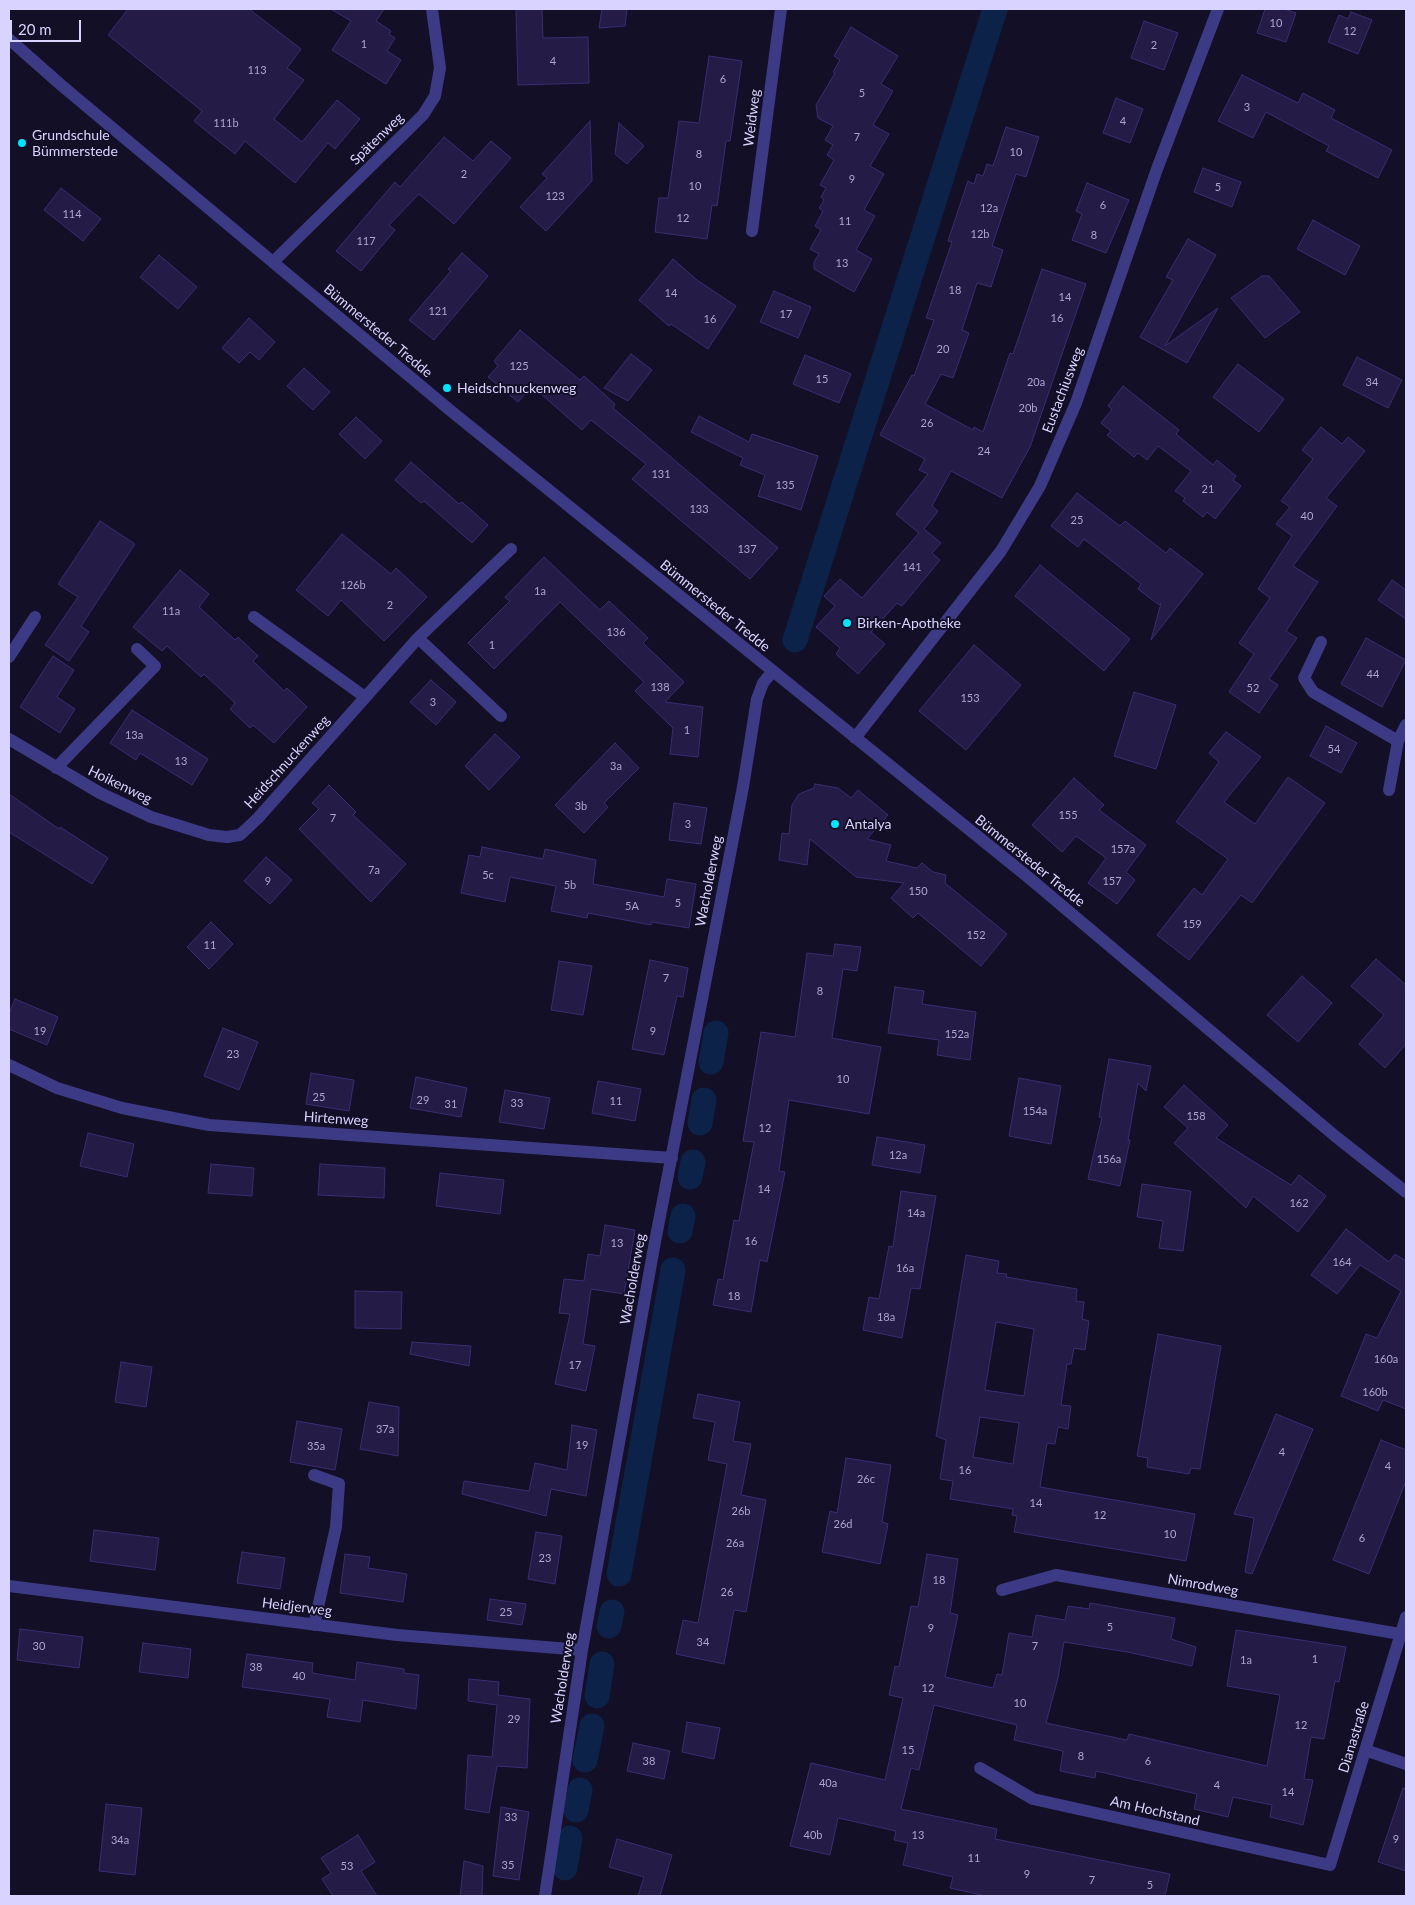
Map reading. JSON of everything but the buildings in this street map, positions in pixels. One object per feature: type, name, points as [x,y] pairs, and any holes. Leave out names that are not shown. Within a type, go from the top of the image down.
[{"type":"street","name":"Spätenweg","points":[[273,262],[423,115],[435,96],[440,68],[432,9]]},
{"type":"street","name":"Weidweg","points":[[752,231],[781,9]]},
{"type":"street","name":"Eustachiusweg","points":[[855,738],[1001,551],[1040,486],[1076,403],[1157,170],[1218,9]]},
{"type":"street","name":"Bümmersteder Tredde","points":[[9,39],[451,411],[1028,877],[1335,1136],[1406,1192]]},
{"type":"street","name":"Heidschnuckenweg","points":[[227,837],[240,835],[258,818],[418,638],[511,549]]},
{"type":"street","points":[[9,657],[36,617]]},
{"type":"street","points":[[254,617],[366,697]]},
{"type":"street","points":[[418,638],[501,716]]},
{"type":"street","points":[[1321,642],[1304,678],[1314,692],[1398,741]]},
{"type":"street","points":[[56,768],[155,666],[137,650]]},
{"type":"street","name":"Wacholderweg","points":[[545,1896],[582,1650],[672,1158],[743,787],[757,699],[763,683],[772,672]]},
{"type":"street","points":[[1389,790],[1398,741],[1406,725]]},
{"type":"street","name":"Hoikenweg","points":[[9,739],[100,793],[151,817],[209,834],[227,837]]},
{"type":"street","name":"Hirtenweg","points":[[9,1065],[57,1088],[122,1108],[209,1125],[672,1158]]},
{"type":"street","points":[[314,1476],[338,1484],[336,1527],[314,1624]]},
{"type":"street","name":"Nimrodweg","points":[[1002,1590],[1056,1575],[1400,1634]]},
{"type":"street","name":"Heidjerweg","points":[[9,1586],[396,1635],[582,1650]]},
{"type":"street","name":"Dianastraße","points":[[1330,1865],[1406,1617]]},
{"type":"street","points":[[1365,1750],[1406,1764]]},
{"type":"street","name":"Am Hochstand","points":[[980,1768],[1033,1799],[1330,1865]]},
{"type":"waterway","points":[[795,640],[995,9]]},
{"type":"waterway","points":[[711,1062],[716,1033]]},
{"type":"waterway","points":[[700,1123],[704,1100]]},
{"type":"waterway","points":[[690,1177],[693,1162]]},
{"type":"waterway","points":[[680,1231],[683,1216]]},
{"type":"waterway","points":[[619,1574],[673,1270]]},
{"type":"waterway","points":[[609,1626],[612,1612]]},
{"type":"waterway","points":[[597,1696],[602,1664]]},
{"type":"waterway","points":[[585,1760],[592,1726]]},
{"type":"waterway","points":[[576,1810],[580,1790]]},
{"type":"waterway","points":[[565,1868],[570,1838]]},
{"type":"place","name":"Grundschule Bümmerstede","points":[[22,143]]},
{"type":"place","name":"Heidschnuckenweg","points":[[447,388]]},
{"type":"place","name":"Birken-Apotheke","points":[[847,623]]},
{"type":"place","name":"Antalya","points":[[835,824]]}]
